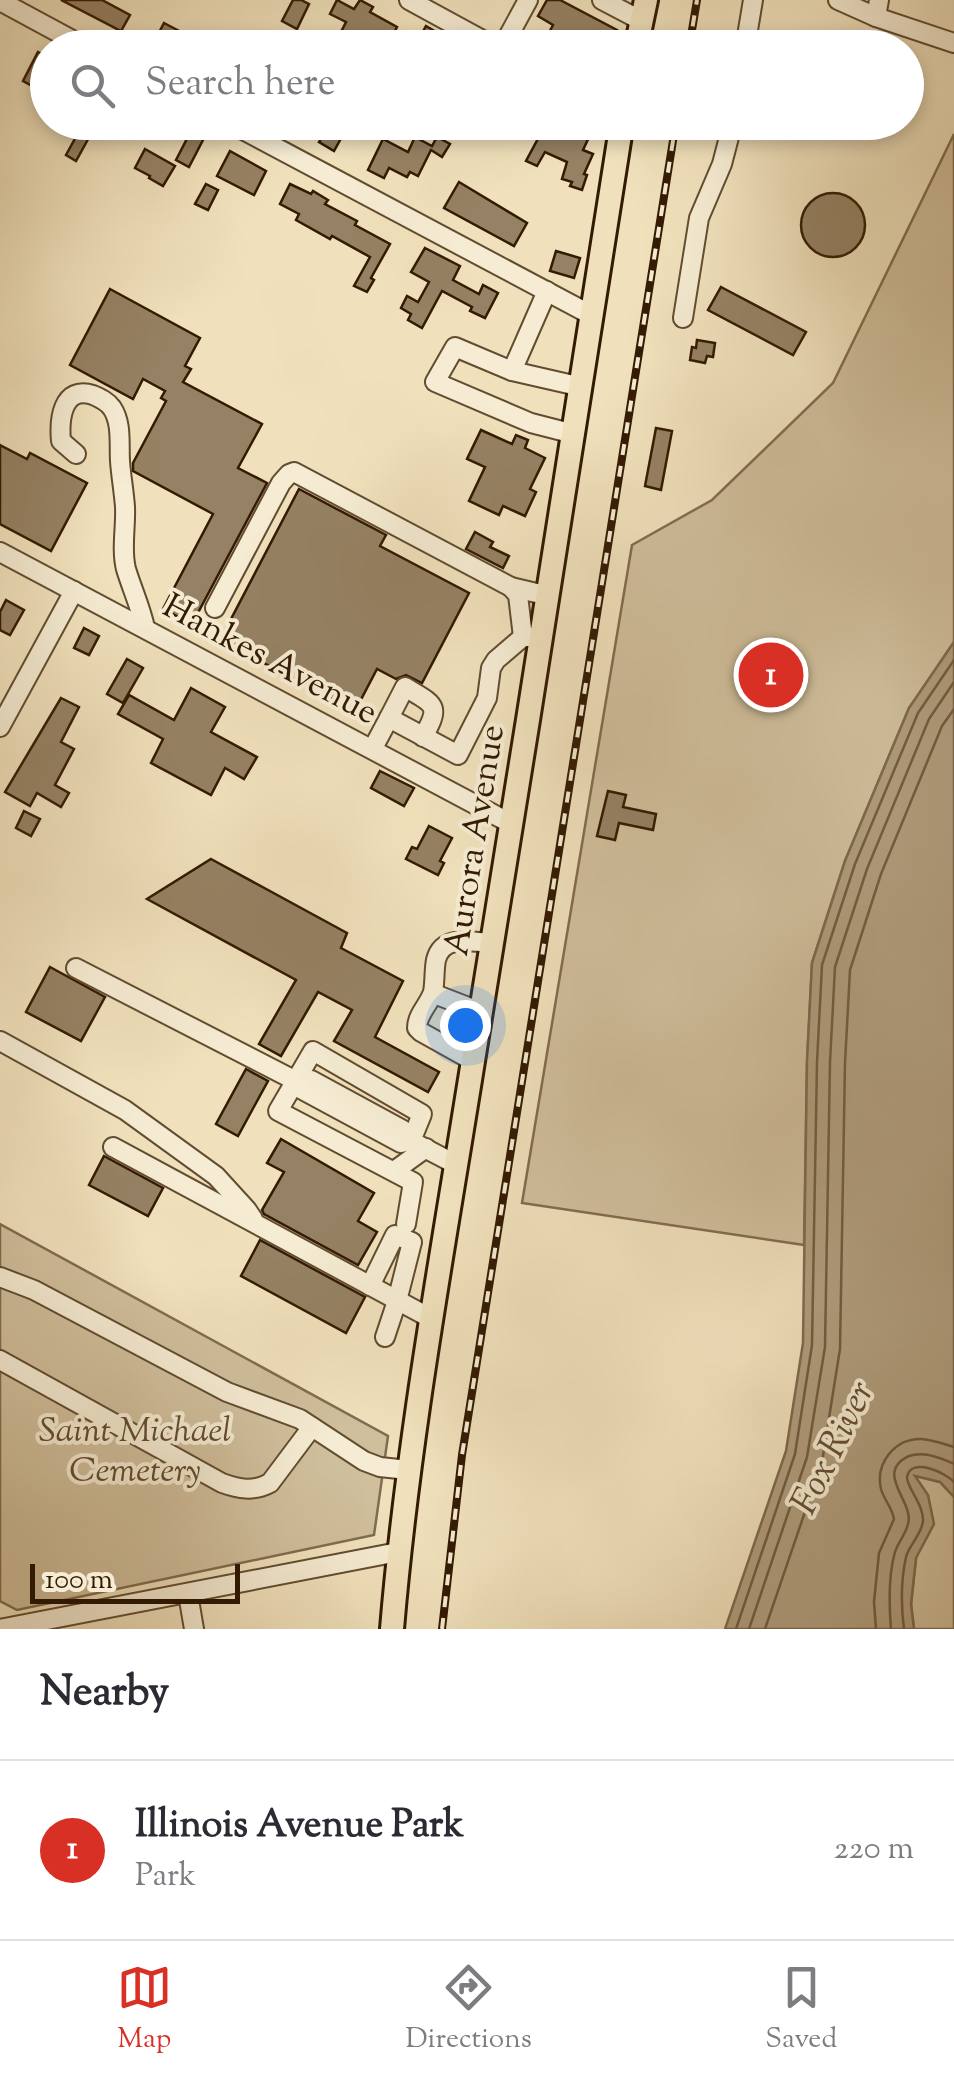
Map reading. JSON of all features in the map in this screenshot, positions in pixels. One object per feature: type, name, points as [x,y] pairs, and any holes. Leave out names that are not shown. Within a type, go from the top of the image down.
[{"type":"main road","name":"Aurora Avenue","points":[[399,1626],[398,1552],[408,1470],[492,944],[532,637],[548,596],[619,140]]},
{"type":"street","points":[[409,0],[466,30]]},
{"type":"street","points":[[510,30],[528,0]]},
{"type":"street","points":[[602,0],[644,10]]},
{"type":"street","points":[[748,30],[753,0]]},
{"type":"street","points":[[838,0],[878,8],[954,42]]},
{"type":"street","points":[[0,2],[53,30]]},
{"type":"street","points":[[262,140],[593,316]]},
{"type":"street","points":[[683,318],[699,218],[728,140]]},
{"type":"street","points":[[512,371],[547,291]]},
{"type":"street","points":[[574,434],[531,423],[435,382],[455,348],[512,371],[582,387]]},
{"type":"street","points":[[76,454],[61,442],[61,413],[78,394],[90,394],[107,402],[115,412],[120,432],[125,566],[145,628]]},
{"type":"street","points":[[215,608],[281,482],[294,472],[511,588],[548,596]]},
{"type":"street","name":"Hankes Avenue","points":[[0,552],[510,823]]},
{"type":"street","points":[[388,718],[458,755],[488,698],[496,660],[532,637],[518,595],[511,588]]},
{"type":"street","points":[[0,727],[74,591]]},
{"type":"street","points":[[373,748],[405,687],[434,708],[423,737]]},
{"type":"street","points":[[473,1061],[417,1028],[417,1021],[432,996],[441,949],[450,942],[492,944]]},
{"type":"street","points":[[76,968],[296,1081],[311,1080],[403,1130],[419,1145],[456,1165]]},
{"type":"street","points":[[432,996],[481,1012]]},
{"type":"street","points":[[0,1041],[125,1110],[216,1176],[256,1224]]},
{"type":"street","points":[[394,1171],[419,1145],[422,1114],[313,1052],[278,1110],[413,1182],[406,1224]]},
{"type":"street","points":[[112,1147],[432,1318]]},
{"type":"street","points":[[370,1286],[394,1235],[412,1242],[386,1337]]},
{"type":"street","points":[[3,1281],[34,1290],[227,1392],[300,1420],[364,1461],[408,1470]]},
{"type":"street","points":[[0,1360],[222,1482],[243,1489],[270,1483],[312,1427]]},
{"type":"street","points":[[0,1629],[71,1622],[398,1552]]},
{"type":"street","points":[[188,1594],[194,1629]]},
{"type":"green space","points":[[954,134],[954,642],[909,708],[845,861],[812,963],[804,1245],[522,1203],[632,545],[712,500],[833,383]]},
{"type":"green space","name":"Saint Michael Cemetery","points":[[0,1224],[388,1436],[374,1535],[17,1610],[0,1601]]},
{"type":"green space","points":[[914,1475],[940,1482],[954,1497],[954,1629],[914,1629]]},
{"type":"water","name":"Fox River","points":[[954,642],[954,1497],[940,1482],[915,1476],[928,1495],[934,1524],[916,1558],[911,1604],[914,1629],[725,1629],[786,1451],[803,1343],[812,963],[845,861],[909,708]]},
{"type":"building","points":[[61,0],[102,0],[130,15],[119,30]]},
{"type":"building","points":[[293,0],[309,4],[297,29],[282,21]]},
{"type":"building","points":[[337,0],[354,9],[360,0],[373,7],[370,12],[397,27],[342,30],[346,22],[330,14]]},
{"type":"building","points":[[547,0],[560,0],[617,30],[550,30],[553,25],[538,16]]},
{"type":"building","points":[[74,140],[88,140],[76,161],[66,155]]},
{"type":"building","points":[[186,140],[203,140],[189,167],[176,160]]},
{"type":"building","points":[[320,140],[340,140],[334,151]]},
{"type":"building","points":[[383,140],[408,152],[414,140],[432,146],[435,140],[450,144],[442,157],[431,150],[418,176],[410,172],[407,177],[389,168],[384,178],[368,170]]},
{"type":"building","points":[[537,140],[588,140],[583,150],[593,154],[582,190],[562,179],[567,162],[545,152],[537,166],[526,161]]},
{"type":"building","points":[[145,149],[175,166],[163,186],[135,168]]},
{"type":"building","points":[[230,151],[266,171],[254,195],[217,176]]},
{"type":"building","points":[[459,182],[527,223],[514,246],[444,208]]},
{"type":"building","points":[[206,184],[218,190],[208,210],[195,204]]},
{"type":"building","points":[[290,184],[328,200],[325,204],[390,244],[367,292],[354,286],[370,257],[296,220],[299,214],[280,204]]},
{"type":"building","points":[[833,193],[855,203],[865,225],[855,247],[833,257],[811,247],[801,225],[811,203]]},
{"type":"building","points":[[425,248],[460,266],[453,280],[479,294],[483,285],[498,293],[485,318],[442,291],[422,328],[408,320],[411,314],[401,308],[407,296],[418,302],[429,282],[411,272]]},
{"type":"building","points":[[556,251],[580,258],[574,278],[550,271]]},
{"type":"building","points":[[721,287],[806,332],[793,355],[708,310]]},
{"type":"building","points":[[110,289],[200,338],[185,366],[191,369],[183,382],[262,424],[238,468],[267,483],[192,624],[163,609],[213,514],[133,471],[133,463],[166,401],[161,398],[165,391],[143,379],[133,399],[70,365]]},
{"type":"building","points":[[697,340],[715,343],[713,357],[707,356],[705,363],[690,360]]},
{"type":"building","points":[[656,428],[672,431],[661,490],[645,486]]},
{"type":"building","points":[[481,430],[512,444],[516,435],[528,440],[525,448],[545,458],[530,489],[536,492],[525,516],[503,506],[499,515],[469,501],[485,467],[467,459]]},
{"type":"building","points":[[0,445],[27,459],[30,453],[87,483],[51,551],[0,524]]},
{"type":"building","points":[[299,489],[386,535],[380,546],[469,593],[422,683],[406,675],[396,679],[377,669],[355,711],[220,640]]},
{"type":"building","points":[[475,532],[493,542],[490,547],[509,556],[503,568],[466,549]]},
{"type":"building","points":[[6,600],[24,610],[10,635],[0,630],[0,612]]},
{"type":"building","points":[[84,628],[99,636],[89,655],[74,648]]},
{"type":"building","points":[[127,659],[143,668],[123,703],[107,694]]},
{"type":"building","points":[[191,688],[225,707],[211,732],[257,757],[244,779],[225,768],[211,795],[151,763],[163,739],[118,714],[129,695],[174,720]]},
{"type":"building","points":[[61,698],[79,707],[61,742],[74,749],[55,785],[69,793],[61,807],[37,793],[30,806],[5,792]]},
{"type":"building","points":[[380,771],[414,788],[404,806],[371,788]]},
{"type":"building","points":[[608,791],[626,795],[623,807],[656,814],[653,830],[619,823],[615,840],[597,836]]},
{"type":"building","points":[[24,811],[40,819],[31,836],[16,828]]},
{"type":"building","points":[[429,826],[452,838],[440,861],[444,863],[438,875],[406,859],[412,847],[417,849]]},
{"type":"building","points":[[211,859],[347,933],[341,948],[403,981],[375,1037],[439,1072],[428,1092],[334,1041],[352,1010],[318,992],[281,1056],[259,1044],[296,980],[147,899]]},
{"type":"building","points":[[50,967],[105,997],[81,1041],[26,1012]]},
{"type":"building","points":[[246,1069],[268,1081],[238,1136],[216,1124]]},
{"type":"building","points":[[281,1139],[374,1193],[358,1221],[377,1232],[358,1265],[264,1214],[262,1210],[284,1172],[267,1163]]},
{"type":"building","points":[[104,1156],[163,1188],[148,1216],[89,1185]]},
{"type":"building","points":[[260,1240],[365,1297],[346,1333],[241,1276]]},
{"type":"railway","points":[[692,30],[697,0]]},
{"type":"railway","points":[[442,1629],[462,1455],[673,140]]},
{"type":"place","name":"Illinois Avenue Park","points":[[771,675]]}]
